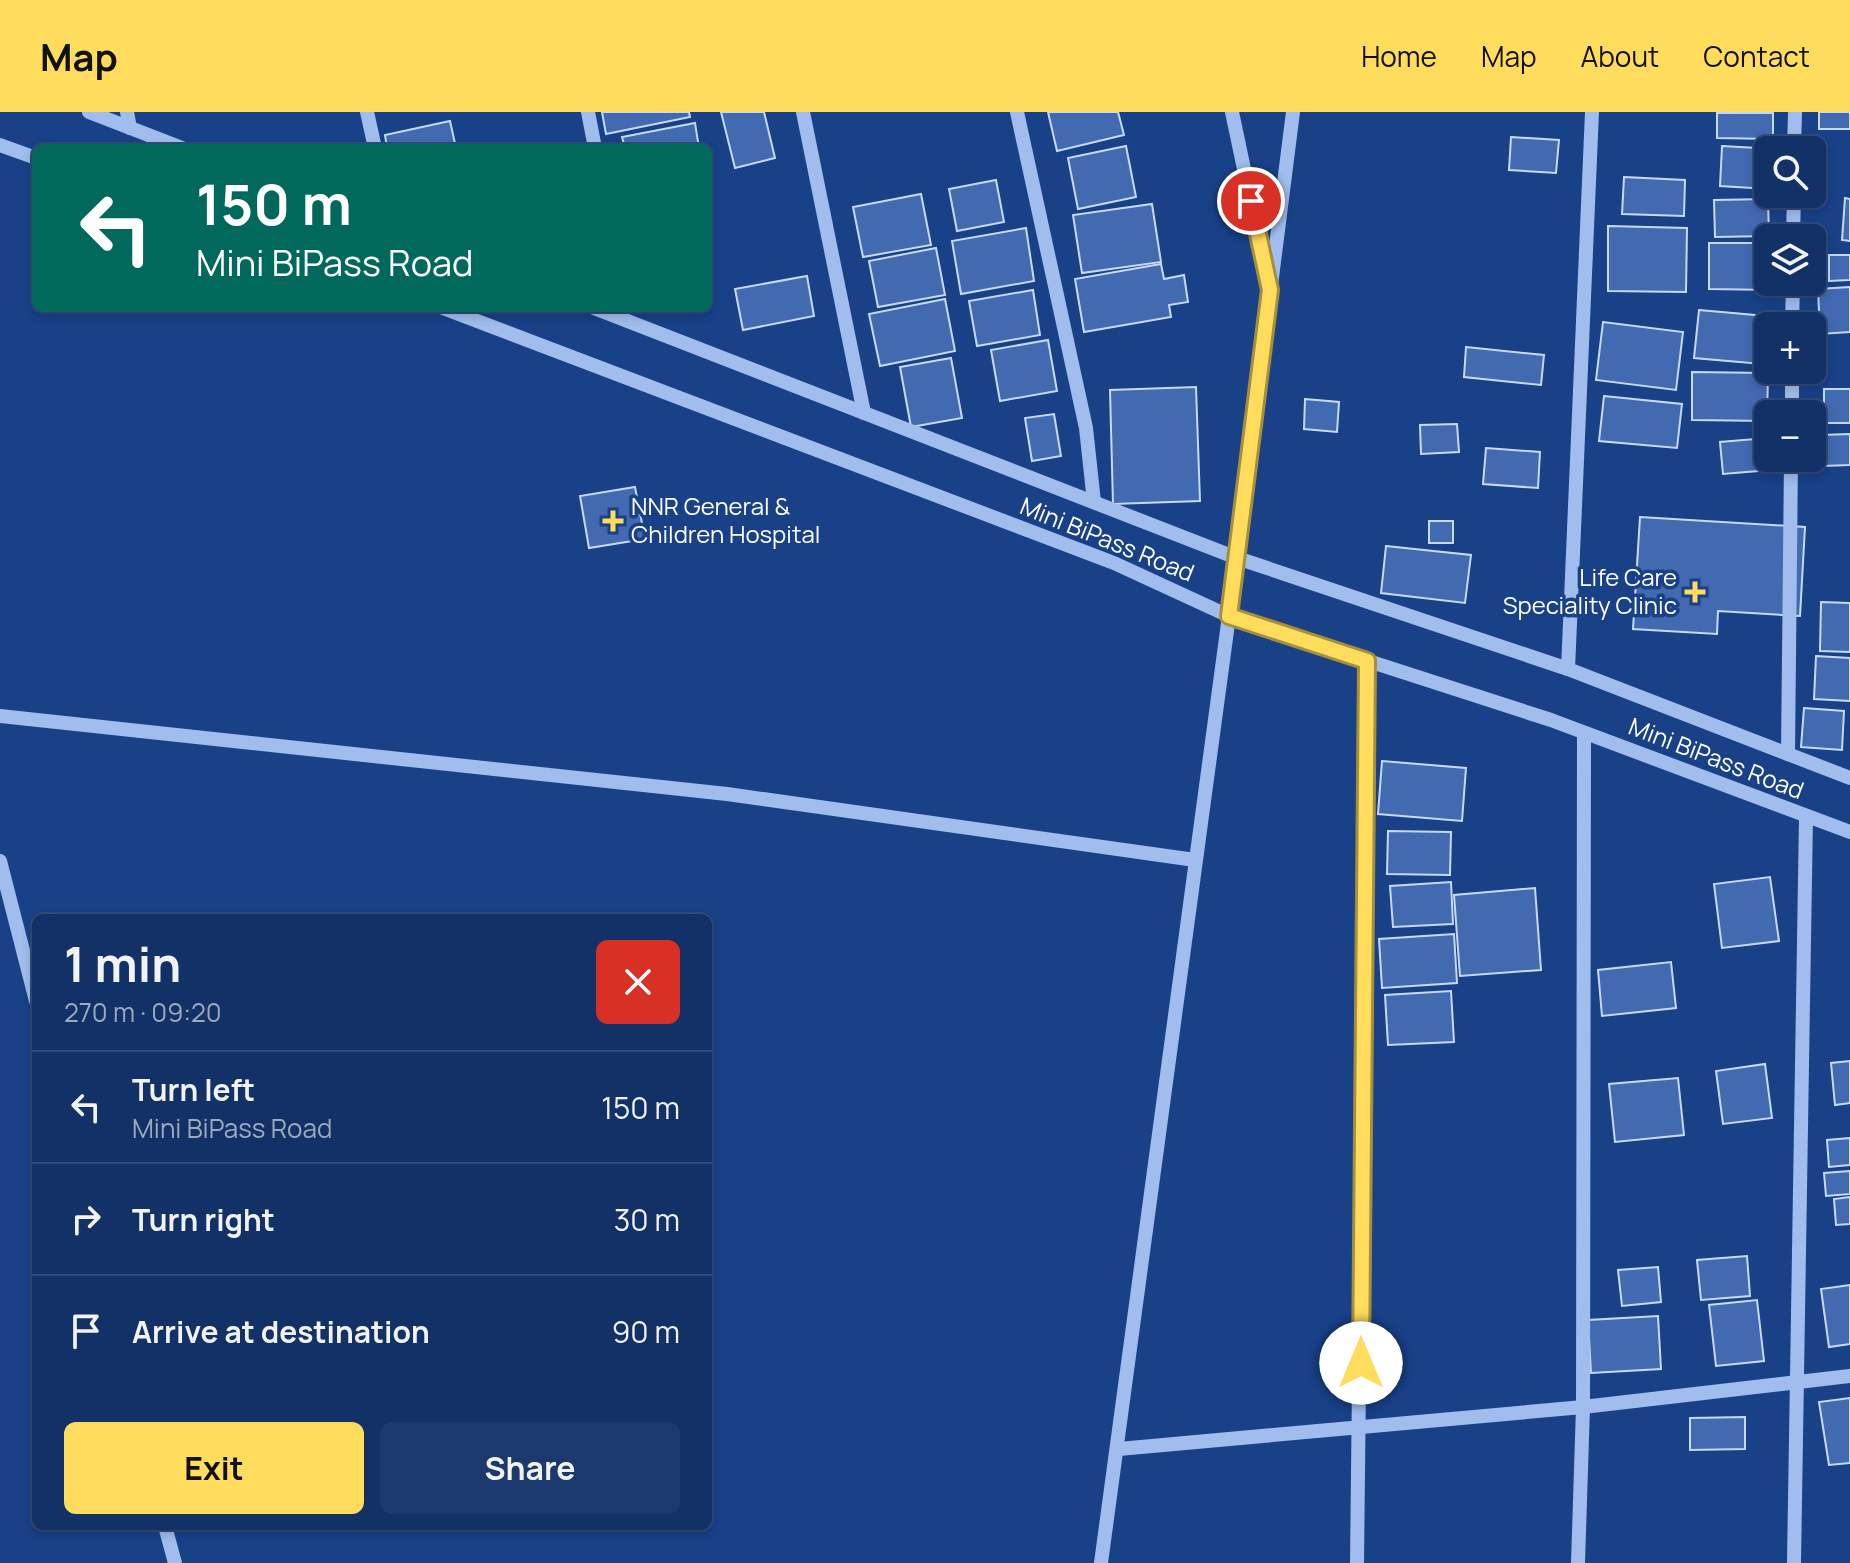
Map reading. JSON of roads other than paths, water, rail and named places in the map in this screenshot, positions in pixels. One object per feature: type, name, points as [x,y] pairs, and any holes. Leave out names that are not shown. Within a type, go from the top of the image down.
[{"type":"street","points":[[89,112],[172,144]]},
{"type":"street","points":[[127,112],[130,128]]},
{"type":"street","points":[[367,112],[374,144]]},
{"type":"street","points":[[588,112],[594,144]]},
{"type":"street","points":[[803,112],[864,413]]},
{"type":"street","points":[[1017,112],[1086,428],[1094,502]]},
{"type":"street","points":[[1232,112],[1270,290]]},
{"type":"street","points":[[1101,1563],[1119,1449],[1237,558],[1293,112]]},
{"type":"street","points":[[1568,669],[1592,112]]},
{"type":"street","points":[[1794,136],[1795,112]]},
{"type":"street","points":[[0,145],[32,157]]},
{"type":"street","name":"Mini BiPass Road","points":[[454,312],[1114,563],[1229,616],[1584,733],[1850,832]]},
{"type":"street","points":[[630,315],[864,413],[1237,558],[1568,669],[1850,778]]},
{"type":"street","points":[[1788,754],[1791,472]]},
{"type":"street","points":[[1357,1563],[1367,661]]},
{"type":"street","points":[[0,716],[727,794],[1195,860]]},
{"type":"street","points":[[1578,1563],[1583,1407],[1584,733]]},
{"type":"street","points":[[1794,1563],[1806,816]]},
{"type":"street","points":[[0,861],[32,985]]},
{"type":"street","points":[[1119,1449],[1583,1407],[1850,1376]]},
{"type":"street","points":[[166,1530],[175,1563]]},
{"type":"place","name":"NNR General & Children Hospital","points":[[613,521]]},
{"type":"place","name":"Life Care Speciality Clinic","points":[[1695,592]]}]
